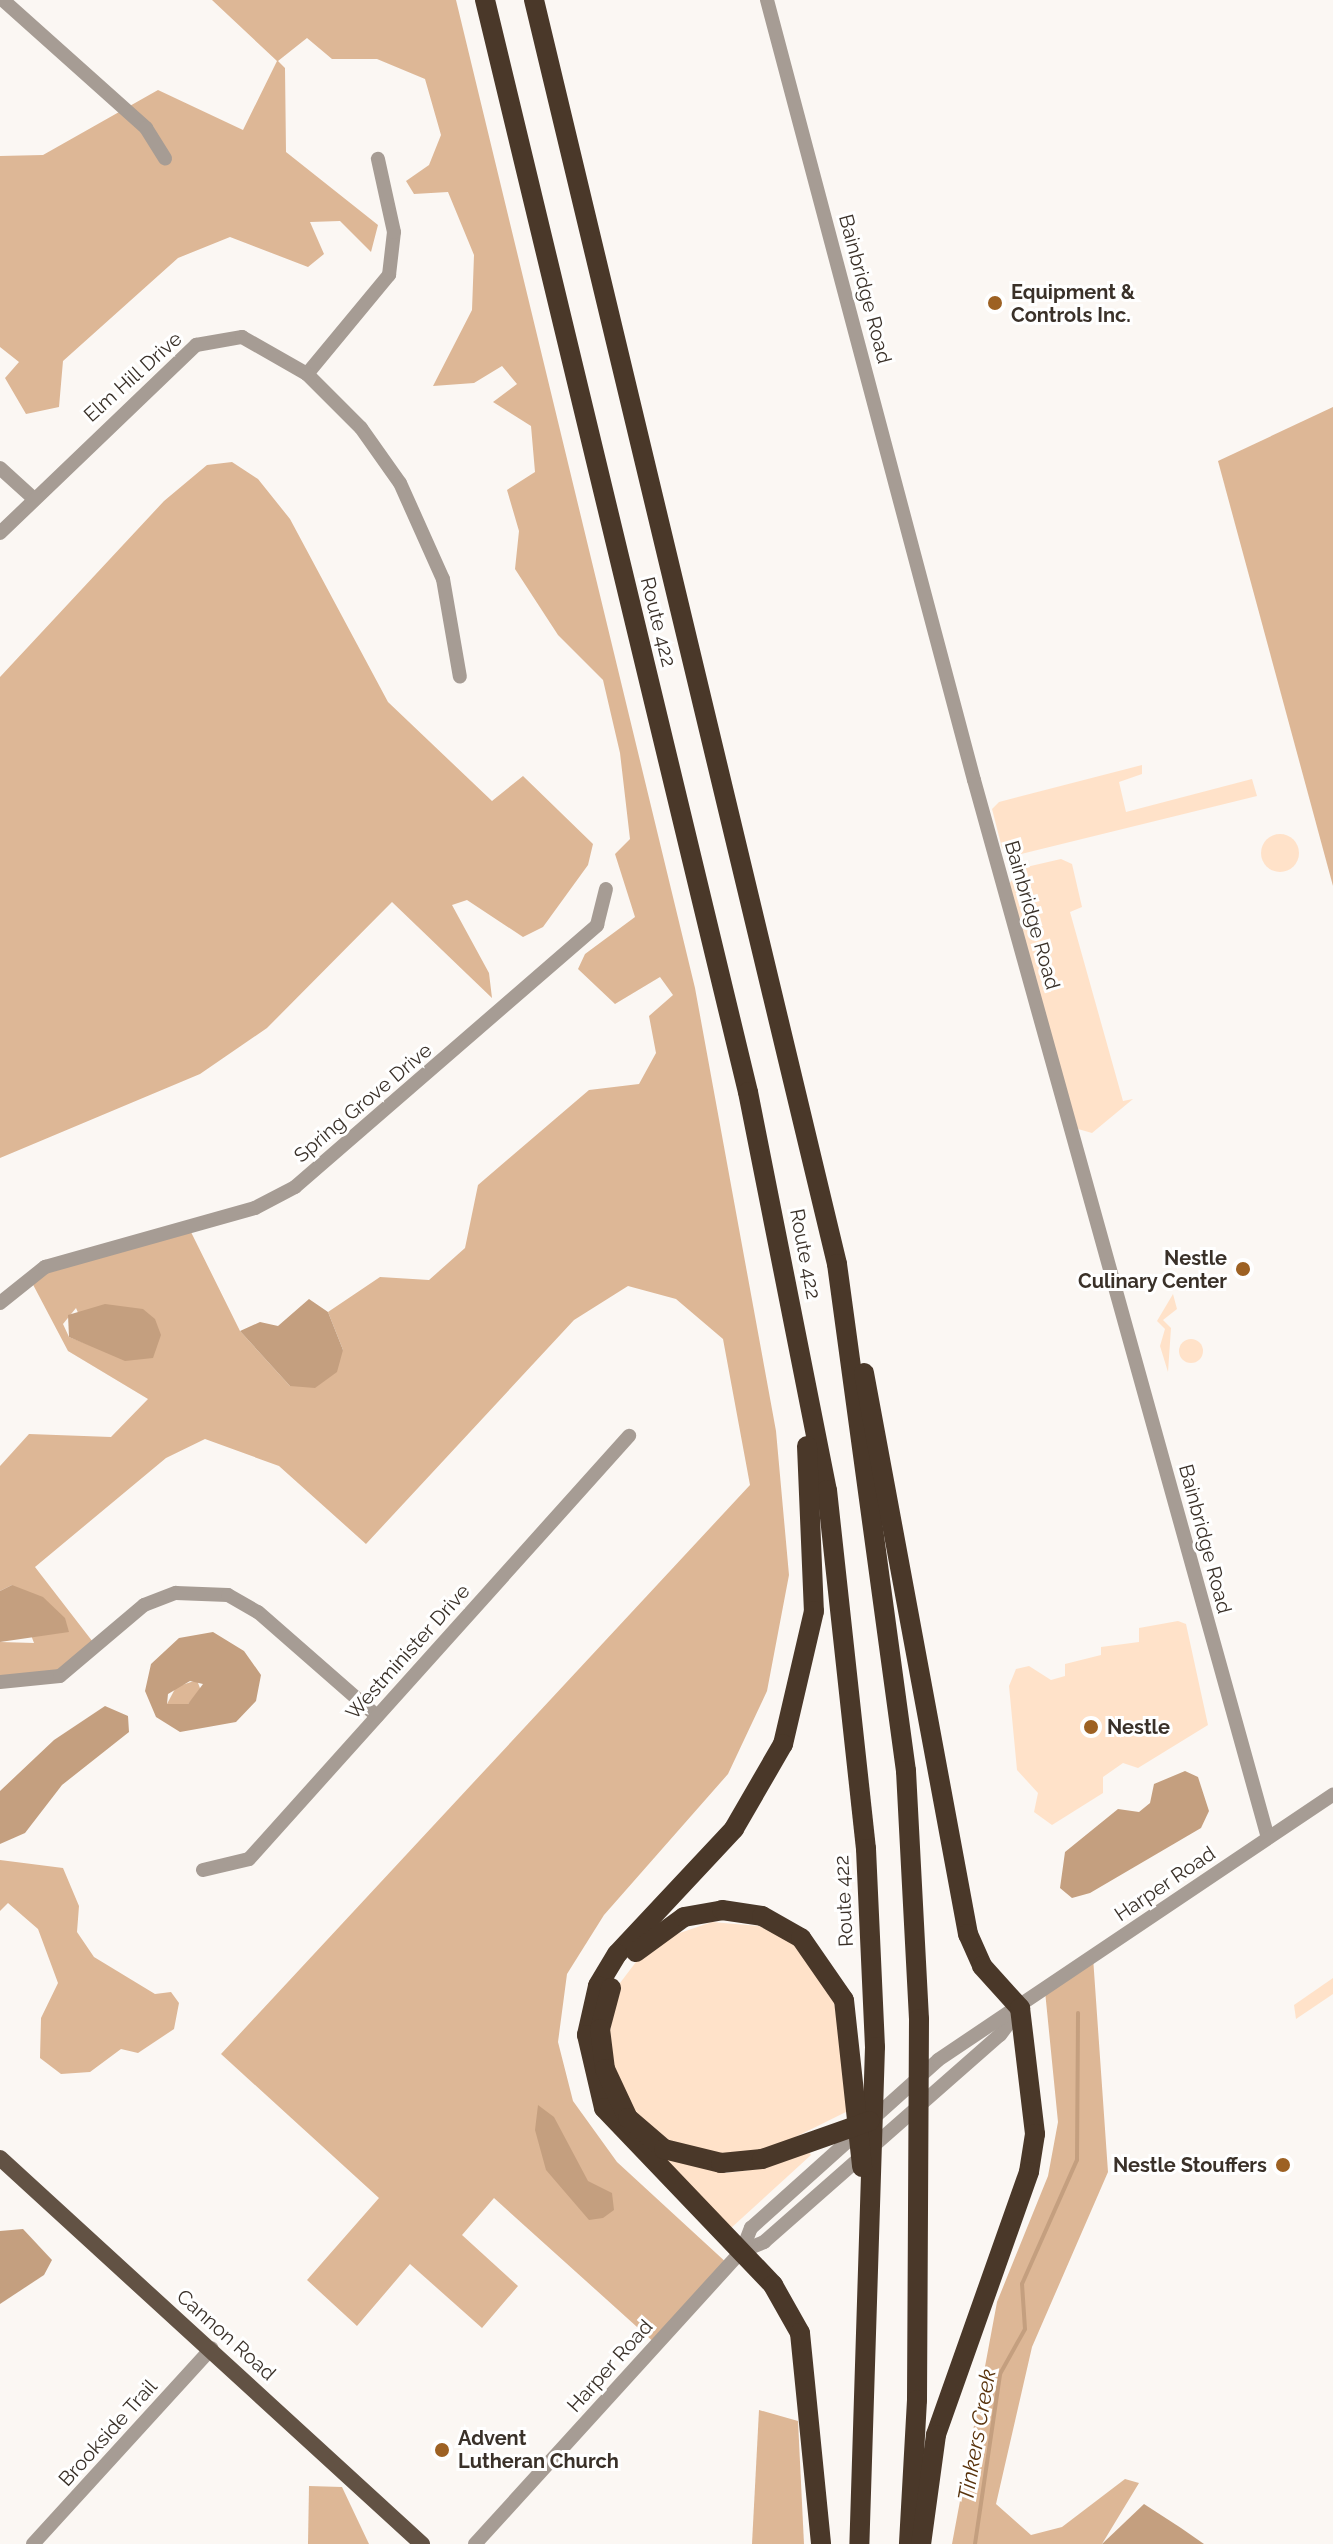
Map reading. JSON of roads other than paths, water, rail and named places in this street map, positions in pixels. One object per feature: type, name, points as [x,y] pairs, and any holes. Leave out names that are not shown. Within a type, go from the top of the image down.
[{"type":"highway","name":"Route 422","points":[[485,0],[768,1193],[827,1490],[866,1849],[875,2047],[869,2189]]},
{"type":"highway","name":"Route 422","points":[[534,0],[837,1264],[906,1771],[919,2019],[909,2544]]},
{"type":"highway","points":[[768,1193],[809,1457],[814,1611],[799,1699],[771,1769],[734,1829],[617,1954],[598,1986],[587,2035],[604,2108],[773,2285],[800,2333],[821,2544]]},
{"type":"highway","points":[[837,1264],[870,1399],[968,1934],[982,1966],[1020,2008],[1035,2134],[1029,2172],[936,2435],[921,2544]]},
{"type":"highway","points":[[859,2544],[872,2274],[869,2189],[856,2061],[844,2000],[818,1958],[762,1916],[722,1910],[684,1917],[644,1942],[616,1977],[600,2029],[605,2069],[628,2118],[685,2158],[762,2159],[870,2121]]},
{"type":"main road","name":"Cannon Road","points":[[0,2158],[212,2348],[422,2544]]},
{"type":"street","points":[[3,0],[146,128],[165,158]]},
{"type":"street","name":"Bainbridge Road","points":[[767,0],[977,791],[1268,1838]]},
{"type":"street","points":[[307,374],[389,275],[394,232],[378,159]]},
{"type":"street","name":"Elm Hill Drive","points":[[0,533],[32,497],[196,345],[242,337],[307,374],[361,428],[430,540],[460,651],[460,677]]},
{"type":"street","points":[[0,468],[32,497]]},
{"type":"street","name":"Spring Grove Drive","points":[[0,1303],[45,1267],[255,1208],[295,1187],[597,925],[606,889]]},
{"type":"street","name":"Westminister Drive","points":[[203,1870],[249,1859],[629,1436]]},
{"type":"street","points":[[0,1682],[60,1676],[144,1605],[176,1593],[228,1595],[258,1612],[377,1716]]},
{"type":"street","name":"Harper Road","points":[[475,2544],[742,2251],[751,2228],[870,2121],[983,2024],[1020,2008],[1333,1795]]},
{"type":"street","name":"Harper Road","points":[[742,2251],[764,2242],[1000,2035],[1020,2008]]},
{"type":"street","name":"Brookside Trail","points":[[33,2544],[212,2348]]},
{"type":"waterway","name":"Tinkers Creek","points":[[975,2544],[1000,2374],[1025,2329],[1022,2284],[1077,2160],[1078,2013]]},
{"type":"place","name":"Equipment & Controls Inc.","points":[[995,303]]},
{"type":"place","name":"Nestle Culinary Center","points":[[1243,1269]]},
{"type":"place","name":"Nestle","points":[[1091,1727]]},
{"type":"place","name":"Nestle Stouffers","points":[[1283,2165]]},
{"type":"place","name":"Advent Lutheran Church","points":[[442,2450]]}]
